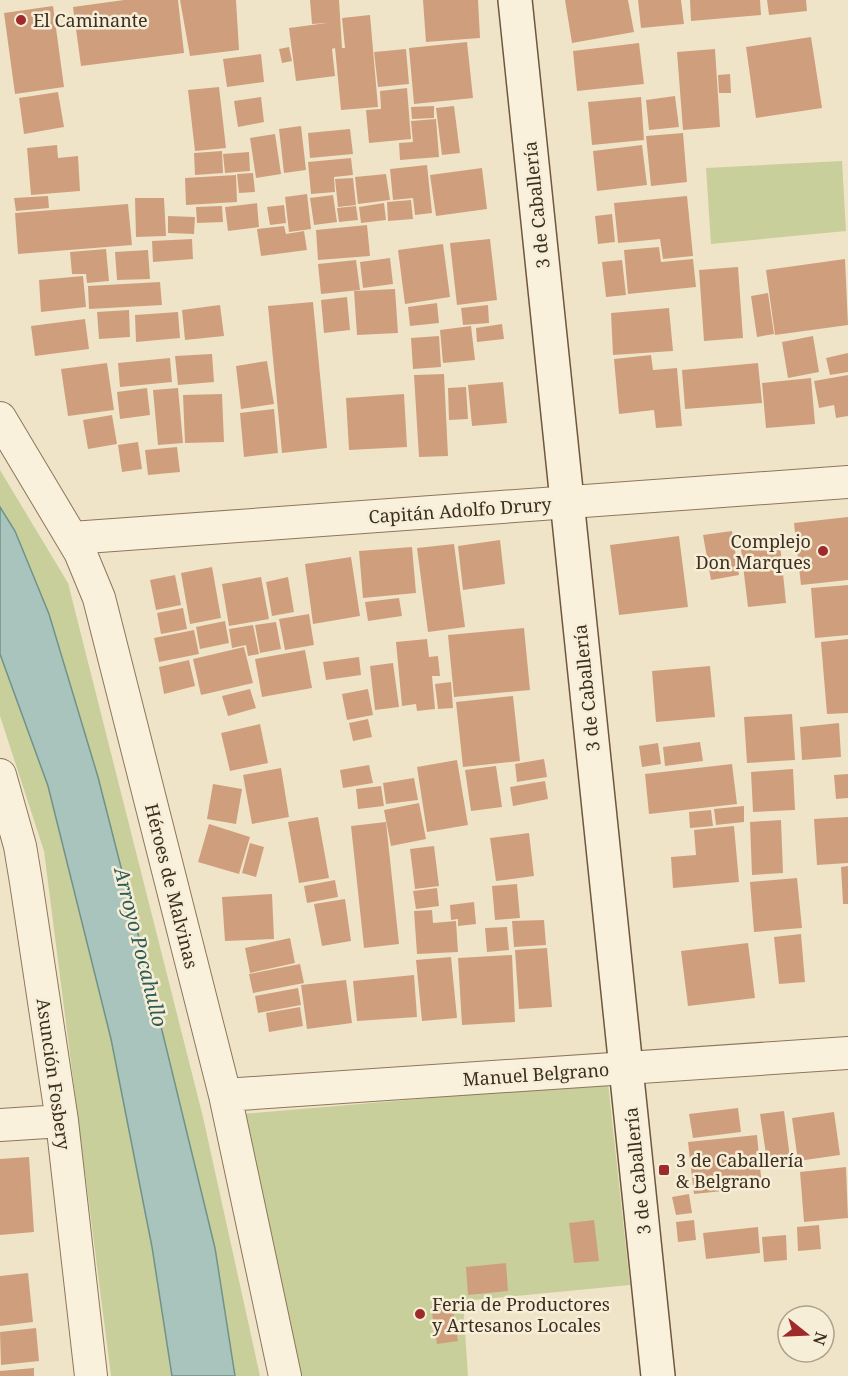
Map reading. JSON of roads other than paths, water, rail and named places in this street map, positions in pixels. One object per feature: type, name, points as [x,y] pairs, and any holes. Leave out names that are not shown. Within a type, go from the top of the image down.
[{"type":"main road","name":"3 de Caballería","points":[[515,0],[658,1376]]},
{"type":"street","name":"Héroes de Malvinas","points":[[0,418],[88,566],[99,598],[225,1095],[285,1376]]},
{"type":"street","name":"Capitán Adolfo Drury","points":[[72,538],[848,482]]},
{"type":"street","name":"Asunción Fosbery","points":[[0,775],[23,864],[62,1121],[91,1376]]},
{"type":"street","name":"Manuel Belgrano","points":[[225,1095],[848,1053]]},
{"type":"street","points":[[0,1125],[62,1121]]},
{"type":"water","name":"Arroyo Pocahullo","points":[[0,507],[15,531],[49,614],[98,777],[215,1248],[235,1376],[172,1376],[152,1247],[111,1039],[48,786],[0,654]]},
{"type":"place","name":"El Caminante","points":[[21,20]]},
{"type":"place","name":"Complejo Don Marques","points":[[823,551]]},
{"type":"place","name":"3 de Caballería & Belgrano","points":[[664,1170]]},
{"type":"place","name":"Feria de Productores y Artesanos Locales","points":[[420,1314]]}]
